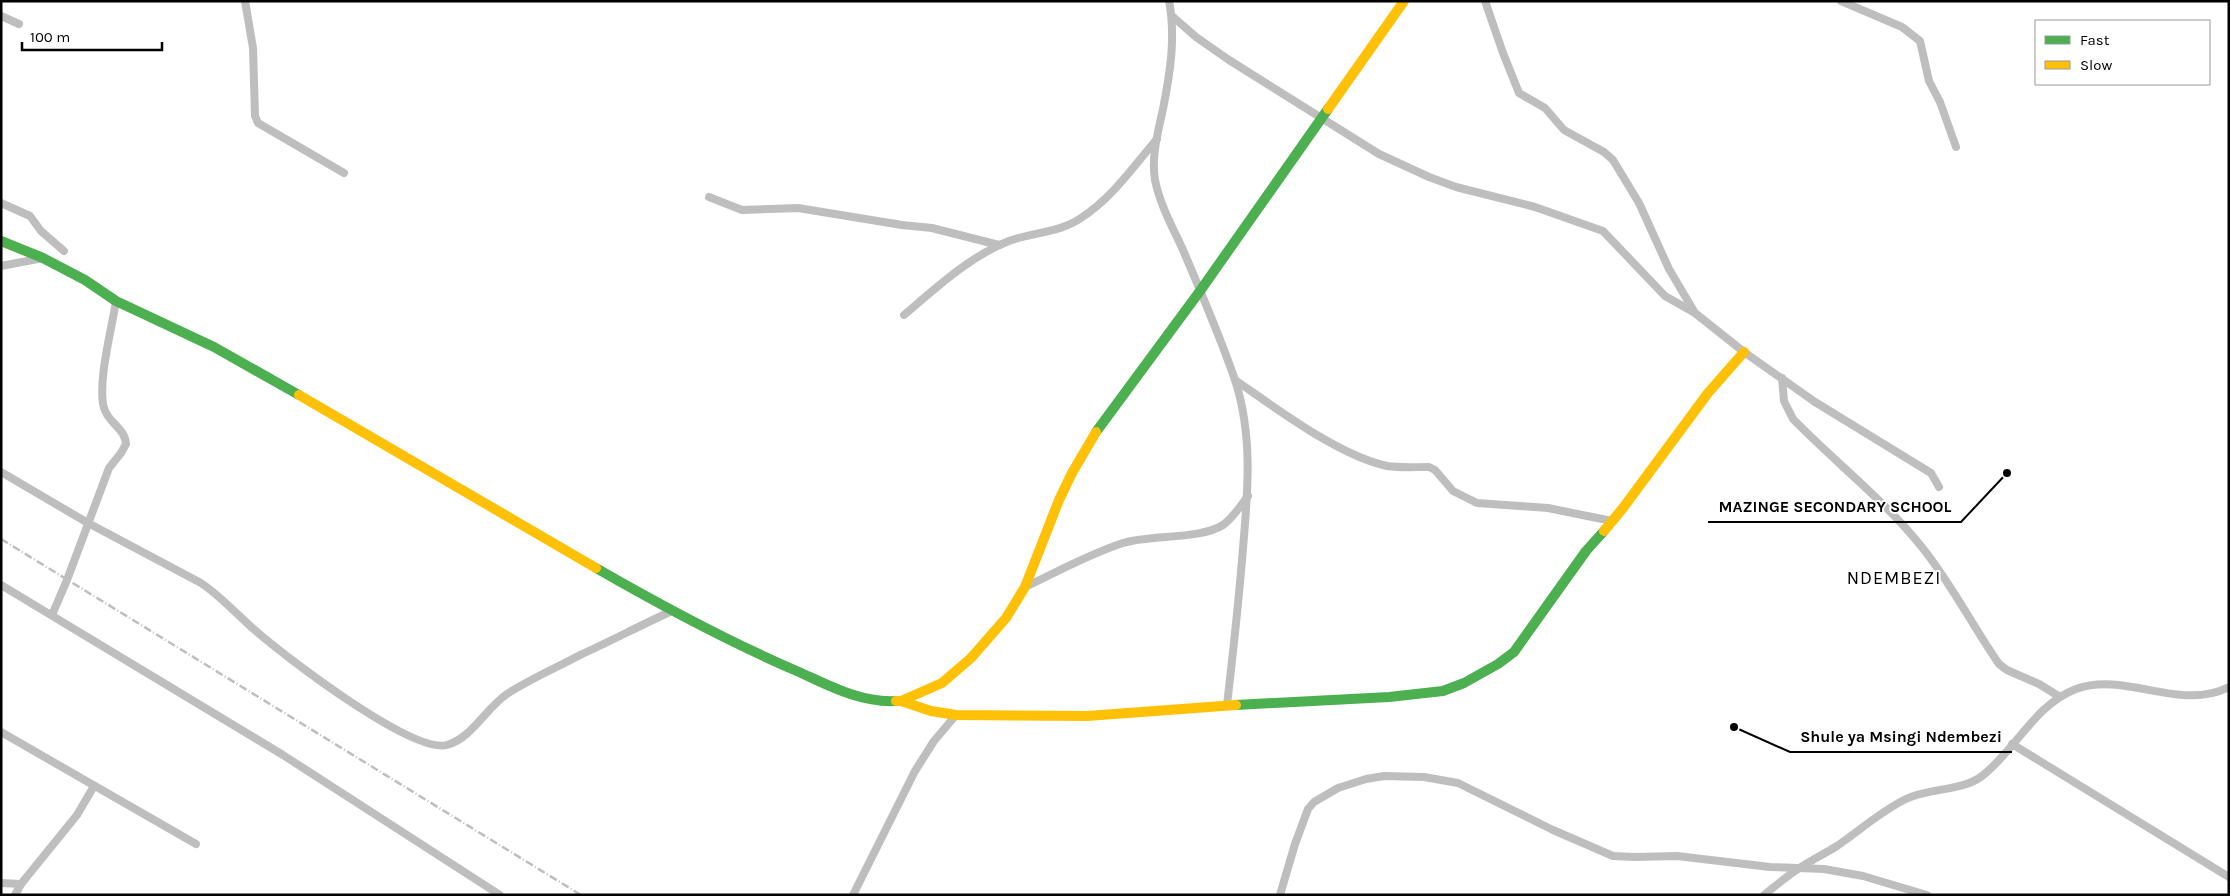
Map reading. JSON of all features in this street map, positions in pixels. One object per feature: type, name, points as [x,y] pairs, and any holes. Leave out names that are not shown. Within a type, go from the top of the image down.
[{"type":"street","points":[[245,1],[253,48],[255,116],[258,123],[344,173]]},
{"type":"street","points":[[1168,1],[1172,16],[1171,68],[1154,162],[1158,192],[1235,380],[1243,412],[1248,450],[1248,496],[1227,705]]},
{"type":"street","points":[[1,240],[43,258],[85,280],[116,301],[214,347],[278,382],[456,485],[524,527],[672,611],[768,659],[842,691],[864,699],[883,702],[901,701],[942,683],[971,658],[1006,618],[1025,587],[1059,500],[1104,419],[1200,291],[1404,1]]},
{"type":"street","points":[[1485,1],[1502,53],[1519,93],[1545,108],[1564,130],[1604,152],[1613,160],[1639,203],[1669,269],[1694,313]]},
{"type":"street","points":[[1841,1],[1902,27],[1920,41],[1929,81],[1940,102],[1956,147]]},
{"type":"street","points":[[1,16],[19,24]]},
{"type":"street","points":[[1172,16],[1222,56],[1372,150],[1429,177],[1473,192],[1548,211],[1603,231],[1665,296],[1694,313],[1744,352],[1815,402],[1931,473],[1939,487]]},
{"type":"street","points":[[904,315],[953,274],[999,245],[1027,235],[1067,227],[1079,220],[1112,193],[1157,139]]},
{"type":"street","points":[[709,196],[742,210],[798,208],[932,228],[999,245]]},
{"type":"street","points":[[1,203],[30,216],[41,231],[64,250]]},
{"type":"street","points":[[1,266],[43,258]]},
{"type":"street","points":[[52,615],[109,468],[121,454],[126,444],[123,432],[106,413],[103,402],[108,344],[116,301]]},
{"type":"street","points":[[901,701],[931,711],[956,715],[1087,716],[1227,705],[1389,698],[1443,691],[1464,683],[1498,664],[1514,652],[1573,567],[1612,521],[1708,393],[1744,352]]},
{"type":"street","points":[[1782,378],[1784,401],[1793,419],[1874,495],[1920,545],[1959,599],[2000,666],[2039,684],[2060,697]]},
{"type":"street","points":[[1235,380],[1291,418],[1358,456],[1387,466],[1435,470],[1453,491],[1477,503],[1548,508],[1612,521]]},
{"type":"street","points":[[1,472],[88,523],[175,567],[206,586],[296,665],[379,720],[406,735],[441,745],[446,745],[463,736],[494,704],[522,685],[617,636],[672,611]]},
{"type":"street","points":[[1025,587],[1120,544],[1137,539],[1198,534],[1211,531],[1224,524],[1248,496]]},
{"type":"street","points":[[2,587],[52,615],[359,803],[500,895]]},
{"type":"street","points":[[1764,895],[1798,868],[1836,846],[1904,799],[1976,780],[1986,773],[2031,723],[2060,697],[2077,689],[2101,684],[2126,685],[2175,694],[2206,694],[2229,687]]},
{"type":"street","points":[[852,895],[915,771],[934,741],[956,715]]},
{"type":"street","points":[[1,732],[196,844]]},
{"type":"street","points":[[2012,744],[2229,878]]},
{"type":"street","points":[[1280,895],[1295,844],[1308,809],[1314,802],[1338,788],[1366,779],[1384,776],[1424,777],[1458,783],[1560,833],[1613,856],[1677,856],[1770,867],[1843,872],[1927,895]]},
{"type":"street","points":[[15,895],[21,884],[76,815],[94,786]]},
{"type":"street","points":[[1,883],[21,884]]},
{"type":"railway","points":[[1,539],[581,895]]},
{"type":"traffic: fast","points":[[1096,432],[1200,291],[1328,109]]},
{"type":"traffic: fast","points":[[1,241],[43,258],[85,280],[116,301],[214,347],[299,395]]},
{"type":"traffic: fast","points":[[1236,705],[1389,697],[1443,691],[1464,683],[1498,664],[1514,652],[1586,551],[1604,531]]},
{"type":"traffic: fast","points":[[596,568],[721,636],[822,683],[870,699],[896,701]]},
{"type":"traffic: slow","points":[[1328,109],[1404,1]]},
{"type":"traffic: slow","points":[[1604,531],[1708,393],[1744,352]]},
{"type":"traffic: slow","points":[[299,395],[596,568]]},
{"type":"traffic: slow","points":[[896,701],[901,701],[942,683],[971,658],[1006,618],[1025,587],[1059,500],[1072,473],[1096,432]]},
{"type":"traffic: slow","points":[[901,701],[931,711],[956,715],[1087,716],[1236,705]]},
{"type":"place","name":"MAZINGE SECONDARY SCHOOL","points":[[2007,473]]},
{"type":"place","name":"Shule ya Msingi Ndembezi","points":[[1734,727]]},
{"type":"district","name":"NDEMBEZI","points":[[1894,578]]}]
